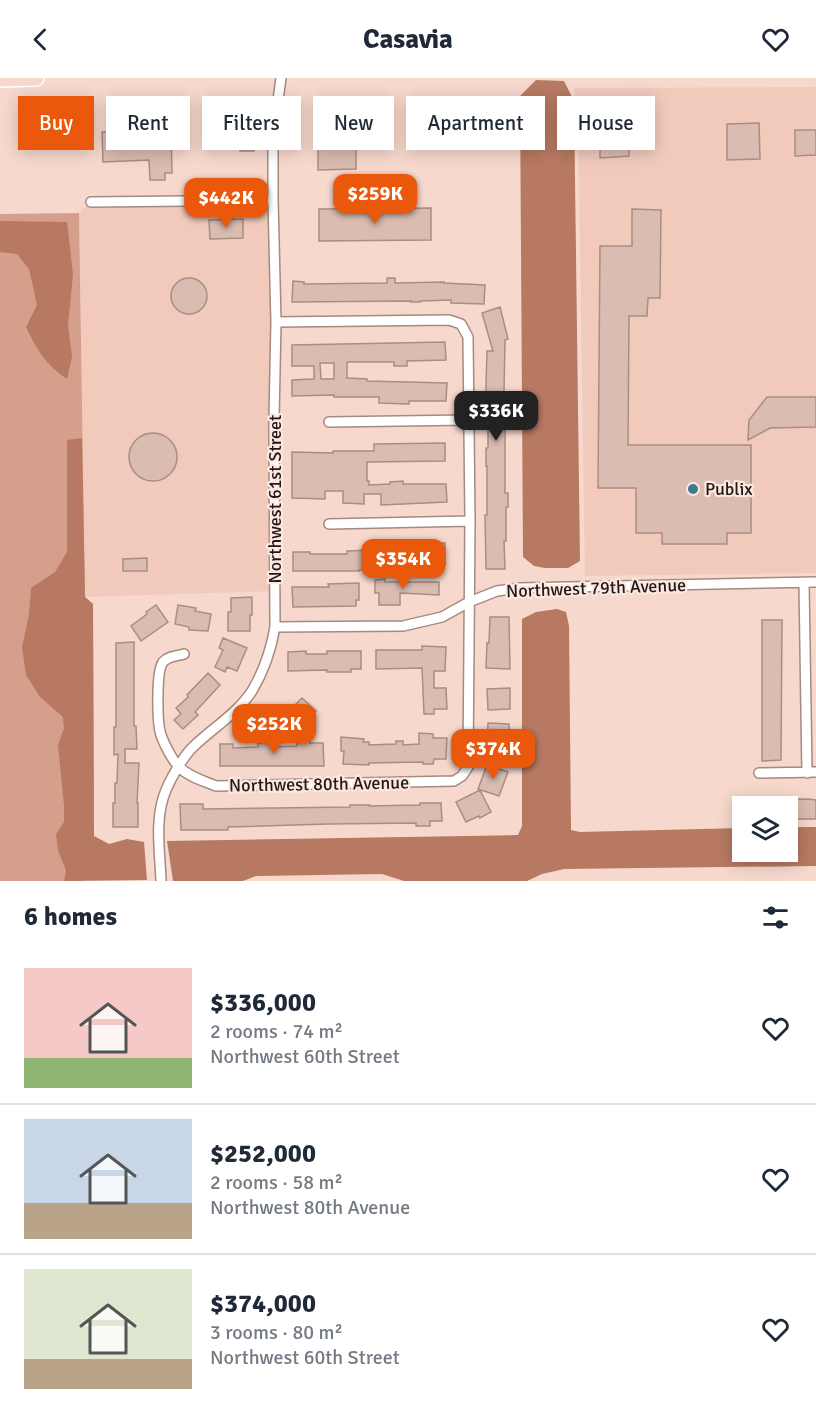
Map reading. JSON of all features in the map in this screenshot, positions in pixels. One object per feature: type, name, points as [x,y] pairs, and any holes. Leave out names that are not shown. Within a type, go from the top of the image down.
[{"type":"main road","points":[[0,79],[36,78]]},
{"type":"street","name":"Northwest 61st Street","points":[[161,881],[160,810],[166,790],[190,749],[251,693],[271,650],[275,627],[276,322],[273,137],[281,78]]},
{"type":"street","points":[[91,202],[273,200]]},
{"type":"street","points":[[276,322],[449,320],[461,324],[468,337],[469,602]]},
{"type":"street","points":[[329,422],[468,420]]},
{"type":"street","points":[[329,524],[470,521]]},
{"type":"street","name":"Northwest 79th Avenue","points":[[275,627],[403,626],[442,617],[469,602],[497,591],[520,588],[816,582]]},
{"type":"street","points":[[759,773],[811,772],[805,659],[804,583]]},
{"type":"street","name":"Northwest 80th Avenue","points":[[179,767],[199,780],[216,786],[454,781],[462,776],[468,767],[469,602]]},
{"type":"street","points":[[179,767],[160,734],[159,676],[161,664],[167,658],[184,654]]},
{"type":"street","points":[[805,659],[816,659]]},
{"type":"shaded area","points":[[536,80],[564,81],[572,96],[557,96],[557,150],[575,150],[580,561],[568,568],[534,566],[523,557],[520,150],[545,150],[545,96],[520,96]]},
{"type":"shaded area","points":[[816,87],[816,573],[585,576],[578,150],[655,150],[655,96],[575,96],[574,88]]},
{"type":"shaded area","points":[[273,200],[275,591],[85,597],[79,213],[91,202]]},
{"type":"shaded area","points":[[79,213],[85,597],[93,604],[94,836],[82,881],[0,881],[0,214]]},
{"type":"shaded area","points":[[0,221],[67,222],[73,274],[68,325],[72,357],[67,379],[43,356],[26,327],[37,305],[29,269],[17,254],[0,252]]},
{"type":"shaded area","points":[[82,438],[85,597],[93,604],[94,836],[109,844],[127,839],[144,842],[147,880],[64,881],[66,870],[58,851],[56,834],[64,822],[58,745],[64,728],[63,717],[40,697],[26,675],[22,647],[29,614],[31,588],[55,572],[67,552],[67,440]]},
{"type":"shaded area","points":[[557,609],[566,612],[569,626],[571,830],[580,832],[732,828],[732,862],[798,862],[798,827],[816,827],[816,866],[564,869],[542,874],[527,881],[404,881],[382,874],[256,876],[243,881],[173,881],[167,841],[518,835],[522,826],[522,619],[536,612]]},
{"type":"building","points":[[759,123],[760,159],[727,160],[727,124]]},
{"type":"building","points":[[795,130],[816,130],[816,155],[795,156]]},
{"type":"building","points":[[102,132],[106,132],[106,150],[171,150],[172,173],[165,173],[165,180],[150,180],[149,160],[103,162]]},
{"type":"building","points":[[318,150],[356,150],[356,169],[318,170]]},
{"type":"building","points":[[600,150],[629,150],[629,156],[600,158]]},
{"type":"building","points":[[431,208],[431,240],[319,241],[319,209]]},
{"type":"building","points":[[632,209],[661,210],[660,298],[648,298],[647,316],[629,316],[628,445],[751,445],[751,533],[727,533],[727,544],[662,544],[662,533],[636,533],[636,488],[598,488],[600,246],[632,246]]},
{"type":"building","points":[[243,219],[243,238],[210,239],[209,220]]},
{"type":"building","points":[[189,278],[202,283],[207,296],[202,309],[189,314],[176,309],[171,296],[176,283]]},
{"type":"building","points":[[387,278],[395,278],[395,283],[444,282],[485,285],[484,304],[451,303],[451,300],[292,302],[293,281],[304,282],[304,284],[387,283]]},
{"type":"building","points":[[500,307],[508,339],[505,340],[504,392],[505,409],[509,409],[509,419],[505,419],[505,493],[508,493],[508,507],[506,507],[506,541],[504,541],[505,569],[486,569],[487,351],[493,351],[482,313]]},
{"type":"building","points":[[445,342],[446,360],[407,361],[407,366],[394,366],[394,362],[347,362],[347,378],[367,379],[367,381],[447,383],[446,401],[409,401],[409,404],[379,403],[379,397],[292,396],[292,380],[314,379],[314,366],[292,366],[292,345]],"holes":[[[320,363],[334,363],[334,379],[321,379]]]},
{"type":"building","points":[[767,397],[816,397],[816,427],[770,428],[748,440],[749,420]]},
{"type":"building","points":[[148,433],[158,433],[170,440],[177,452],[177,462],[170,474],[158,481],[148,481],[133,470],[129,462],[129,452],[140,437]]},
{"type":"building","points":[[445,443],[445,461],[367,462],[367,481],[369,485],[403,481],[403,484],[446,484],[447,502],[381,505],[381,494],[364,494],[364,504],[343,503],[343,491],[325,491],[325,499],[292,498],[292,452],[374,451],[374,444]]},
{"type":"building","points":[[445,543],[445,565],[367,563],[367,570],[359,571],[293,571],[293,552],[347,554],[347,551],[374,550],[374,545]]},
{"type":"building","points":[[147,558],[147,571],[123,571],[123,559]]},
{"type":"building","points":[[385,579],[385,582],[439,582],[439,595],[400,593],[400,605],[379,605],[379,593],[375,593],[375,580]]},
{"type":"building","points":[[359,583],[359,600],[356,600],[356,606],[293,607],[292,587],[329,587],[328,584]]},
{"type":"building","points":[[252,597],[250,631],[228,631],[231,598]]},
{"type":"building","points":[[156,605],[168,622],[141,641],[131,626]]},
{"type":"building","points":[[178,605],[196,608],[195,611],[211,614],[208,631],[189,630],[189,627],[175,624]]},
{"type":"building","points":[[490,617],[509,617],[510,669],[486,668]]},
{"type":"building","points":[[762,620],[782,620],[781,760],[762,761]]},
{"type":"building","points":[[223,638],[247,648],[237,671],[227,667],[225,672],[215,667],[223,650],[219,648]]},
{"type":"building","points":[[134,642],[134,726],[136,726],[137,749],[125,749],[125,763],[139,763],[138,827],[113,827],[118,754],[114,755],[116,643]]},
{"type":"building","points":[[422,646],[446,647],[445,671],[434,671],[434,688],[446,688],[447,709],[434,709],[434,714],[424,714],[422,668],[376,669],[376,650],[422,650]]},
{"type":"building","points":[[306,651],[306,654],[327,654],[327,651],[361,651],[361,669],[351,669],[351,672],[288,671],[288,652]]},
{"type":"building","points":[[208,673],[220,685],[195,712],[198,715],[183,729],[174,720],[181,714],[176,708]]},
{"type":"building","points":[[510,688],[510,709],[488,710],[487,689]]},
{"type":"building","points":[[302,698],[316,711],[305,723],[291,709]]},
{"type":"building","points":[[488,723],[509,724],[509,751],[499,750],[499,746],[487,745]]},
{"type":"building","points":[[419,733],[433,734],[433,738],[447,738],[446,759],[434,759],[433,764],[423,764],[423,762],[343,764],[344,751],[341,751],[341,737],[364,739],[363,742],[369,742],[369,745],[396,744],[396,741],[403,741],[403,745],[419,744]]},
{"type":"building","points":[[297,739],[310,739],[310,743],[323,743],[324,766],[220,766],[220,744],[233,744],[233,748],[258,747],[258,743],[271,742],[271,747],[297,746]]},
{"type":"building","points":[[487,765],[508,772],[499,796],[478,789]]},
{"type":"building","points":[[480,790],[491,812],[466,822],[456,802]]},
{"type":"building","points":[[798,799],[816,800],[816,819],[798,819]]},
{"type":"building","points":[[420,803],[441,803],[442,821],[430,821],[430,826],[416,826],[416,823],[328,824],[228,827],[228,830],[181,830],[180,804],[203,804],[203,809],[350,807],[350,805],[420,805]]},
{"type":"place","name":"Publix","points":[[693,489]]}]
